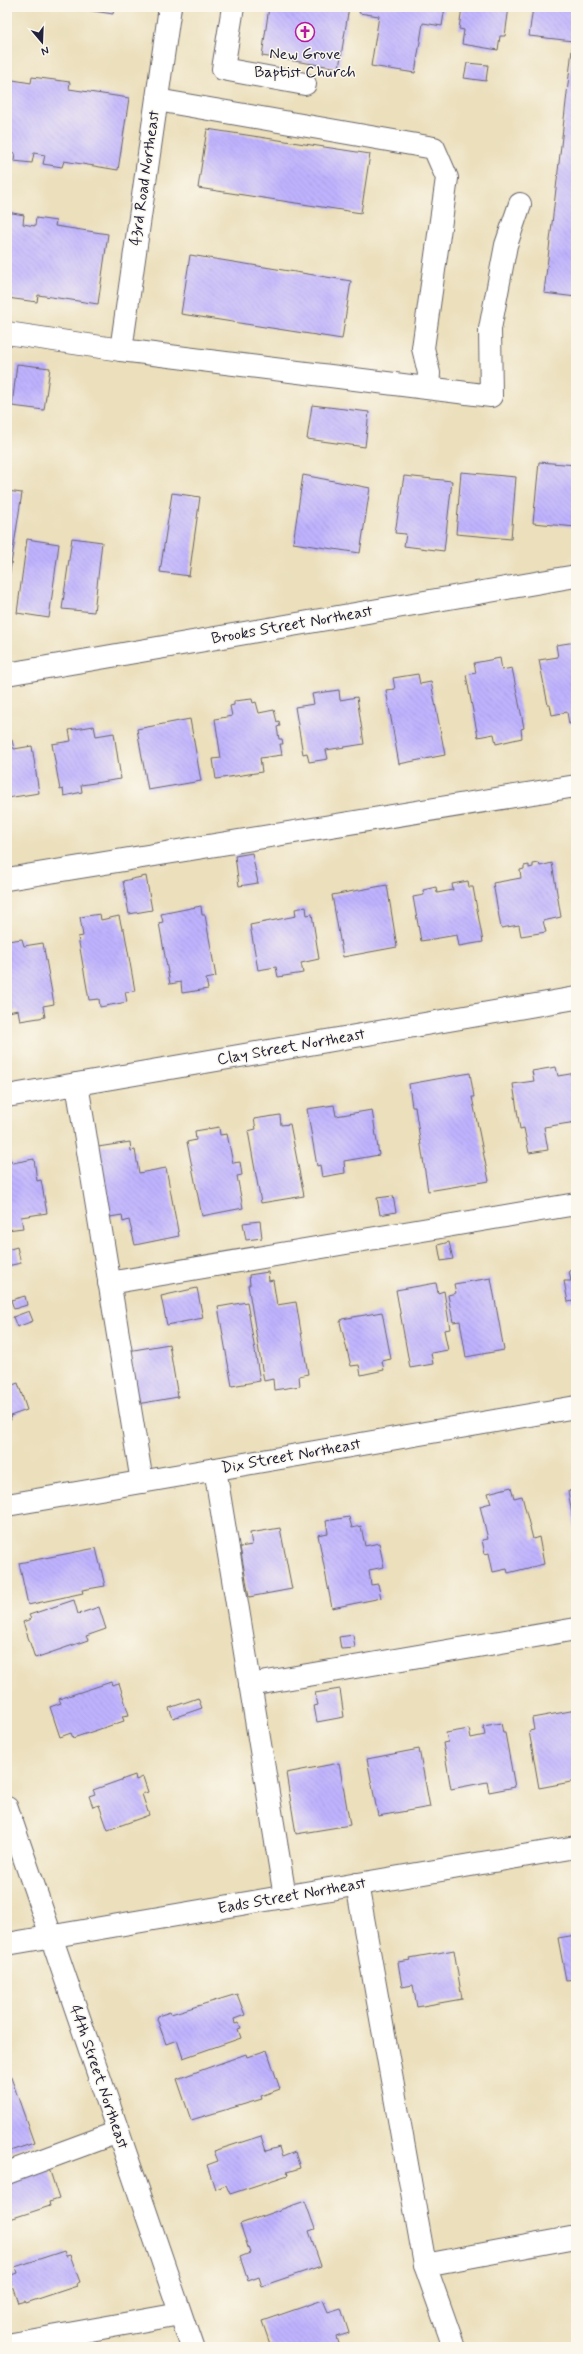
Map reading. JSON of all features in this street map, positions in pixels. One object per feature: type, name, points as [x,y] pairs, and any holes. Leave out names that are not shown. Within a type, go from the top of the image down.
[{"type":"street","name":"43rd Road Northeast","points":[[121,350],[170,7]]},
{"type":"street","points":[[233,7],[223,69],[305,84]]},
{"type":"street","points":[[157,100],[434,148],[447,178],[423,348],[429,373],[428,388]]},
{"type":"street","points":[[7,333],[121,350],[491,396],[490,329],[506,245],[520,204]]},
{"type":"street","name":"Brooks Street Northeast","points":[[7,674],[576,576]]},
{"type":"street","points":[[7,879],[576,786]]},
{"type":"street","name":"Clay Street Northeast","points":[[7,1096],[576,998]]},
{"type":"street","points":[[77,1084],[142,1482]]},
{"type":"street","points":[[109,1283],[576,1204]]},
{"type":"street","name":"Dix Street Northeast","points":[[7,1505],[576,1407]]},
{"type":"street","points":[[215,1469],[285,1897]]},
{"type":"street","points":[[250,1685],[576,1629]]},
{"type":"street","name":"44th Street Northeast","points":[[7,1808],[192,2347]]},
{"type":"street","name":"Eads Street Northeast","points":[[7,1944],[576,1847]]},
{"type":"street","points":[[357,1884],[425,2265],[454,2347]]},
{"type":"street","points":[[7,2173],[118,2132]]},
{"type":"street","points":[[425,2265],[576,2238]]},
{"type":"street","points":[[7,2345],[180,2314]]},
{"type":"building","points":[[88,7],[114,7],[113,14],[87,10]]},
{"type":"building","name":"New Grove Baptist Church","points":[[269,7],[349,7],[339,68],[262,56]]},
{"type":"building","points":[[360,7],[445,7],[442,26],[423,23],[415,73],[371,66],[379,16],[359,13]]},
{"type":"building","points":[[462,7],[509,7],[505,36],[500,36],[498,50],[462,44],[464,30],[459,29]]},
{"type":"building","points":[[533,7],[576,7],[576,297],[544,293],[573,41],[529,36]]},
{"type":"building","points":[[467,63],[488,65],[486,81],[464,78]]},
{"type":"building","points":[[32,77],[70,82],[69,89],[129,98],[118,170],[64,161],[62,167],[43,164],[45,155],[34,153],[32,163],[14,161],[15,153],[7,152],[7,79],[31,83]]},
{"type":"building","points":[[207,129],[370,154],[361,213],[198,188]]},
{"type":"building","points":[[7,212],[24,215],[23,224],[35,226],[36,218],[56,221],[55,226],[108,234],[98,304],[38,295],[37,302],[7,298]]},
{"type":"building","points":[[190,255],[351,281],[342,339],[181,314]]},
{"type":"building","points":[[17,364],[50,368],[44,410],[12,406]]},
{"type":"building","points":[[312,405],[369,412],[365,447],[307,439]]},
{"type":"building","points":[[539,462],[576,465],[576,527],[533,523]]},
{"type":"building","points":[[461,472],[516,477],[511,539],[456,534]]},
{"type":"building","points":[[303,475],[370,488],[360,553],[293,543]]},
{"type":"building","points":[[404,476],[452,481],[444,551],[404,546],[406,534],[395,533]]},
{"type":"building","points":[[7,491],[22,493],[8,584],[7,584]]},
{"type":"building","points":[[172,493],[200,497],[189,576],[160,572]]},
{"type":"building","points":[[72,538],[102,542],[94,612],[62,609]]},
{"type":"building","points":[[27,539],[59,544],[49,618],[17,613]]},
{"type":"building","points":[[576,642],[576,722],[569,724],[567,712],[552,715],[550,705],[548,705],[539,660],[558,657],[556,645]]},
{"type":"building","points":[[500,658],[502,670],[512,668],[524,728],[521,729],[522,738],[496,744],[494,734],[478,737],[466,675],[476,673],[474,663]]},
{"type":"building","points":[[418,674],[420,684],[431,682],[445,755],[399,764],[386,690],[395,689],[393,678]]},
{"type":"building","points":[[339,690],[340,700],[357,697],[364,744],[326,750],[328,759],[309,762],[307,753],[303,754],[295,707],[314,704],[312,694]]},
{"type":"building","points":[[252,699],[253,703],[256,702],[259,713],[274,710],[277,722],[279,721],[280,726],[277,727],[279,739],[282,739],[283,744],[280,744],[282,755],[260,758],[262,772],[216,779],[213,759],[221,758],[215,719],[232,716],[230,706],[234,705],[234,701]]},
{"type":"building","points":[[190,719],[201,781],[148,790],[137,729]]},
{"type":"building","points":[[94,726],[96,736],[114,733],[121,779],[81,785],[82,792],[64,796],[63,789],[60,790],[52,744],[71,741],[69,730]]},
{"type":"building","points":[[12,740],[14,749],[32,746],[39,793],[7,798],[7,741]]},
{"type":"building","points":[[252,853],[258,883],[239,886],[235,856]]},
{"type":"building","points":[[539,863],[540,866],[552,863],[561,917],[543,921],[546,932],[521,936],[519,925],[501,928],[493,883],[521,878],[520,870],[524,869],[524,866],[529,865],[529,868],[533,867],[533,864]]},
{"type":"building","points":[[146,876],[152,910],[129,914],[123,881]]},
{"type":"building","points":[[468,881],[469,887],[473,887],[483,942],[459,946],[457,935],[421,941],[413,897],[424,895],[423,890],[436,887],[437,893],[453,890],[452,884]]},
{"type":"building","points":[[387,885],[397,947],[343,957],[332,895]]},
{"type":"building","points":[[201,906],[202,915],[205,915],[216,977],[206,979],[208,989],[182,993],[181,982],[170,984],[159,923],[163,922],[161,914]]},
{"type":"building","points":[[306,907],[307,915],[312,914],[319,959],[301,963],[303,973],[278,977],[276,967],[258,970],[250,925],[296,916],[295,909]]},
{"type":"building","points":[[100,914],[101,920],[119,916],[122,929],[124,929],[135,991],[125,992],[127,1002],[100,1007],[99,999],[89,1000],[78,937],[83,936],[80,917]]},
{"type":"building","points":[[22,939],[24,946],[43,943],[54,1004],[43,1006],[45,1017],[20,1021],[18,1010],[8,1012],[7,1006],[7,941]]},
{"type":"building","points":[[556,1067],[558,1076],[576,1073],[576,1122],[544,1127],[548,1150],[529,1153],[524,1128],[520,1129],[513,1084],[534,1081],[532,1071]]},
{"type":"building","points":[[470,1073],[474,1097],[472,1097],[489,1181],[428,1191],[415,1107],[412,1107],[409,1084]]},
{"type":"building","points":[[334,1105],[336,1116],[372,1110],[379,1155],[344,1161],[345,1173],[322,1177],[320,1165],[317,1166],[307,1109]]},
{"type":"building","points":[[280,1115],[281,1125],[290,1124],[304,1196],[261,1203],[248,1131],[256,1129],[254,1119]]},
{"type":"building","points":[[219,1127],[220,1135],[227,1134],[233,1163],[240,1162],[242,1175],[237,1176],[243,1208],[202,1216],[187,1142],[196,1140],[195,1131]]},
{"type":"building","points":[[130,1142],[131,1151],[135,1150],[139,1173],[166,1168],[179,1236],[135,1245],[129,1220],[123,1222],[122,1215],[110,1217],[98,1147]]},
{"type":"building","points":[[34,1159],[37,1181],[41,1180],[47,1213],[21,1217],[23,1228],[7,1230],[7,1160],[11,1160],[12,1163]]},
{"type":"building","points":[[393,1196],[396,1212],[380,1215],[377,1198]]},
{"type":"building","points":[[260,1221],[262,1238],[246,1240],[243,1223]]},
{"type":"building","points":[[449,1242],[453,1259],[441,1261],[438,1245]]},
{"type":"building","points":[[17,1247],[21,1263],[7,1266],[7,1250]]},
{"type":"building","points":[[576,1270],[575,1316],[573,1301],[568,1302],[564,1281],[571,1281],[569,1271]]},
{"type":"building","points":[[268,1272],[269,1281],[273,1280],[277,1305],[296,1302],[308,1374],[299,1376],[300,1386],[274,1390],[273,1379],[264,1381],[248,1285],[250,1285],[249,1275]]},
{"type":"building","points":[[491,1278],[504,1350],[466,1357],[460,1321],[453,1322],[448,1295],[456,1293],[454,1284]]},
{"type":"building","points":[[436,1283],[438,1293],[444,1291],[450,1329],[444,1330],[448,1350],[431,1353],[433,1364],[410,1368],[396,1290]]},
{"type":"building","points":[[197,1288],[203,1318],[167,1325],[161,1296]]},
{"type":"building","points":[[25,1296],[27,1305],[14,1309],[11,1300]]},
{"type":"building","points":[[247,1302],[260,1381],[232,1386],[218,1307]]},
{"type":"building","points":[[29,1311],[33,1321],[17,1327],[13,1317]]},
{"type":"building","points":[[382,1312],[391,1359],[382,1361],[384,1370],[361,1375],[359,1365],[351,1366],[340,1322],[342,1319]]},
{"type":"building","points":[[169,1344],[178,1397],[137,1404],[128,1351]]},
{"type":"building","points":[[18,1383],[27,1410],[10,1416],[11,1420],[7,1421],[7,1387]]},
{"type":"building","points":[[511,1487],[514,1498],[522,1496],[533,1539],[539,1537],[544,1564],[508,1573],[507,1569],[493,1572],[489,1553],[485,1554],[482,1540],[488,1539],[480,1506],[491,1503],[488,1493]]},
{"type":"building","points":[[576,1490],[576,1531],[575,1531],[568,1491]]},
{"type":"building","points":[[349,1517],[352,1528],[361,1526],[365,1546],[379,1543],[384,1567],[369,1570],[371,1585],[378,1584],[381,1598],[332,1608],[318,1535],[328,1533],[326,1521]]},
{"type":"building","points":[[280,1528],[292,1589],[249,1597],[240,1547],[252,1545],[250,1533]]},
{"type":"building","points":[[96,1548],[105,1586],[82,1590],[83,1593],[28,1605],[19,1563]]},
{"type":"building","points":[[74,1600],[78,1614],[99,1607],[106,1629],[86,1636],[88,1640],[35,1658],[23,1622],[31,1619],[29,1615]]},
{"type":"building","points":[[353,1635],[355,1648],[341,1649],[339,1637]]},
{"type":"building","points":[[111,1682],[112,1685],[119,1683],[129,1715],[122,1716],[124,1721],[73,1738],[71,1733],[60,1737],[50,1707],[61,1703],[59,1699]]},
{"type":"building","points":[[340,1689],[344,1717],[317,1722],[314,1706],[318,1705],[315,1693]]},
{"type":"building","points":[[198,1698],[202,1708],[173,1718],[169,1708]]},
{"type":"building","points":[[576,1710],[576,1781],[539,1788],[529,1731],[534,1730],[532,1718]]},
{"type":"building","points":[[501,1723],[503,1733],[505,1733],[515,1787],[489,1792],[487,1782],[451,1789],[443,1743],[448,1742],[446,1733],[469,1729],[471,1738],[485,1735],[483,1726]]},
{"type":"building","points":[[419,1749],[430,1807],[378,1816],[367,1759]]},
{"type":"building","points":[[339,1763],[350,1825],[296,1834],[286,1773]]},
{"type":"building","points":[[135,1775],[136,1780],[143,1777],[148,1792],[142,1794],[149,1815],[108,1830],[99,1805],[93,1807],[89,1796],[95,1794],[93,1790]]},
{"type":"building","points":[[576,1935],[576,1979],[566,1980],[558,1938]]},
{"type":"building","points":[[454,1950],[462,1999],[417,2007],[413,1985],[402,1987],[398,1962],[411,1960],[410,1958]]},
{"type":"building","points":[[237,1994],[245,2015],[234,2019],[235,2024],[239,2023],[241,2028],[238,2029],[241,2038],[183,2058],[177,2040],[166,2044],[157,2019],[158,2016],[170,2012],[171,2014]]},
{"type":"building","points":[[267,2050],[280,2089],[261,2096],[262,2099],[191,2120],[177,2079],[246,2054],[247,2057]]},
{"type":"building","points":[[7,2066],[34,2143],[7,2152]]},
{"type":"building","points":[[261,2136],[266,2151],[279,2147],[282,2157],[295,2152],[300,2168],[287,2172],[288,2175],[230,2194],[226,2185],[215,2189],[207,2165],[218,2161],[214,2151]]},
{"type":"building","points":[[49,2168],[59,2199],[49,2202],[50,2206],[7,2220],[7,2178]]},
{"type":"building","points":[[305,2201],[315,2229],[309,2231],[321,2266],[262,2286],[259,2277],[248,2281],[240,2257],[250,2253],[240,2224]]},
{"type":"building","points":[[64,2251],[66,2256],[70,2255],[80,2282],[76,2284],[77,2286],[26,2303],[25,2301],[18,2303],[9,2276],[17,2273],[15,2267]]},
{"type":"building","points":[[323,2300],[328,2312],[341,2308],[349,2333],[337,2337],[340,2347],[271,2347],[262,2321]]},
{"type":"place","name":"New Grove Baptist Church","points":[[305,32]]}]
